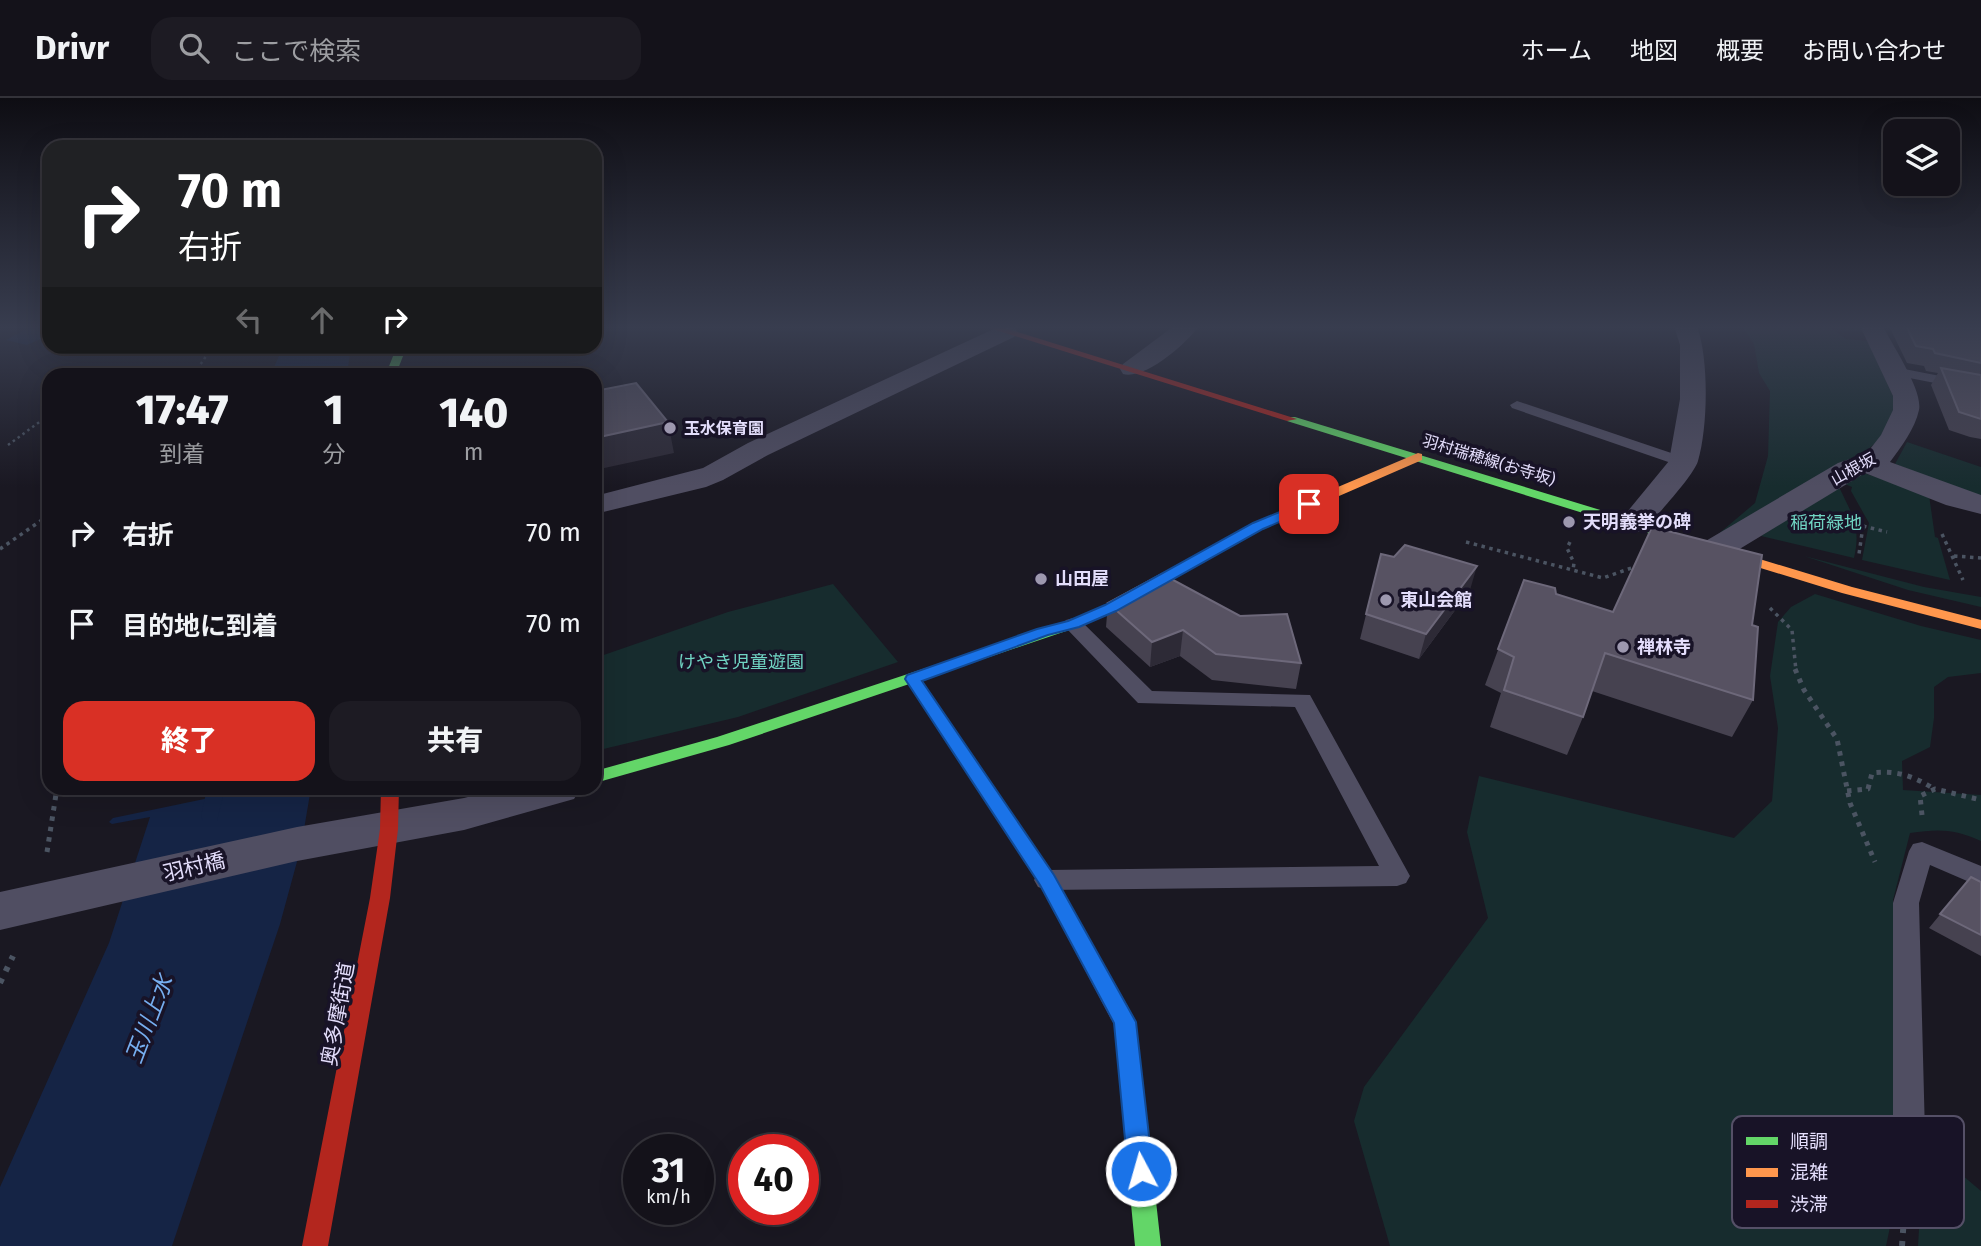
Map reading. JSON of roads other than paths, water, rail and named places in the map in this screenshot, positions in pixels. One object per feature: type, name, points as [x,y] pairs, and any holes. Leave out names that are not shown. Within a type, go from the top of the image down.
[{"type":"main road","name":"羽村瑞穂線(お寺坂)","points":[[1166,380],[1634,523],[1728,542],[1904,607],[1981,625]]},
{"type":"main road","points":[[602,775],[723,741],[1073,624],[1110,608],[1258,526],[1418,457]]},
{"type":"main road","points":[[913,679],[1047,880],[1125,1022],[1149,1246]]},
{"type":"main road","name":"奥多摩街道","points":[[315,1246],[380,898],[389,808]]},
{"type":"street","points":[[602,503],[695,481],[712,474],[896,380]]},
{"type":"street","points":[[1634,523],[1683,462],[1693,399],[1693,380]]},
{"type":"street","name":"山根坂","points":[[1728,542],[1848,469],[1877,458],[1894,436],[1906,410],[1906,396],[1898,380]]},
{"type":"street","points":[[1866,463],[1981,505]]},
{"type":"street","name":"羽村橋","points":[[0,911],[297,844],[389,808],[464,814],[533,795]]},
{"type":"lane","points":[[1936,380],[1981,388]]},
{"type":"lane","points":[[1517,405],[1683,462]]},
{"type":"lane","points":[[1047,880],[1397,876],[1302,700],[1146,698],[1073,624]]},
{"type":"lane","points":[[1909,1116],[1906,903],[1922,851],[1981,877]]},
{"type":"water","points":[[223,795],[310,795],[301,847],[280,924],[172,1246],[0,1246],[0,1187],[109,943],[150,817],[112,824],[109,822],[113,818]]},
{"type":"waterway","name":"玉川上水","points":[[210,816],[214,795]]},
{"type":"place","name":"玉水保育園","points":[[670,428]]},
{"type":"place","name":"天明義挙の碑","points":[[1569,522]]},
{"type":"place","name":"山田屋","points":[[1041,579]]},
{"type":"place","name":"東山会館","points":[[1386,600]]},
{"type":"place","name":"禅林寺","points":[[1623,647]]},
{"type":"park label","name":"稲荷緑地","points":[[1826,523]]},
{"type":"park label","name":"けやき児童遊園","points":[[741,662]]}]
